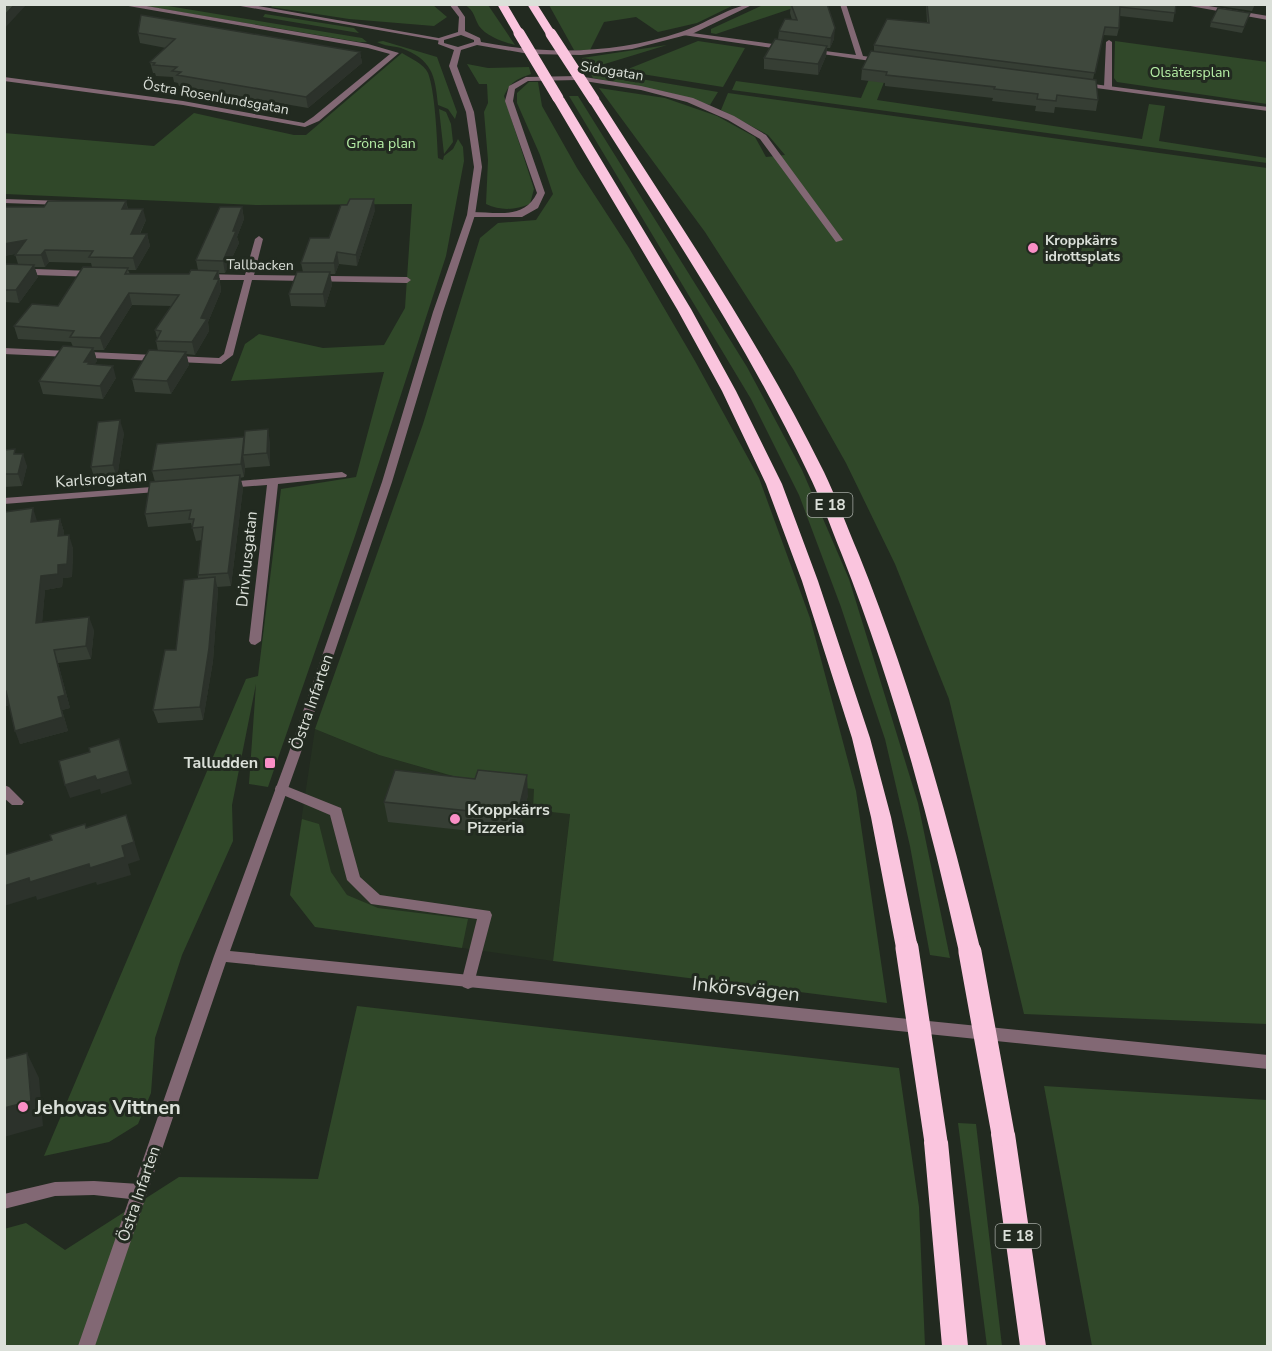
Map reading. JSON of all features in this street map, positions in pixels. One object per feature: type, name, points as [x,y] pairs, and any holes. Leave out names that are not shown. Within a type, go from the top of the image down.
[{"type":"highway","name":"E 18","points":[[502,4],[684,309],[729,391],[774,484],[810,581],[861,738],[881,817],[907,948],[936,1142],[955,1347]]},
{"type":"highway","name":"E 18","points":[[532,4],[767,378],[817,474],[864,586],[915,736],[945,843],[970,952],[1003,1134],[1033,1347]]},
{"type":"street","name":"Östra Rosenlundsgatan","points":[[4,79],[183,103],[305,125],[316,119],[395,53],[120,4]]},
{"type":"street","points":[[232,4],[441,39],[461,33],[475,36],[478,39],[477,43]]},
{"type":"street","points":[[452,4],[462,17],[461,33]]},
{"type":"street","points":[[441,39],[441,44],[458,49],[477,43],[547,54],[591,54],[651,44],[685,34],[751,4]]},
{"type":"street","points":[[843,4],[860,58]]},
{"type":"street","points":[[1182,4],[1268,18]]},
{"type":"street","points":[[685,34],[896,62]]},
{"type":"street","points":[[1108,42],[1108,87]]},
{"type":"street","name":"Östra Infarten","points":[[86,1347],[387,482],[438,312],[471,214],[478,167],[470,112],[453,66],[458,49]]},
{"type":"street","name":"Sidogatan","points":[[471,214],[519,215],[535,206],[542,193],[509,101],[512,88],[526,79],[578,78],[641,88],[690,100],[731,118],[763,137],[839,240]]},
{"type":"street","points":[[1073,83],[1268,109]]},
{"type":"street","points":[[4,201],[74,204]]},
{"type":"street","points":[[4,351],[221,361],[228,356],[259,239]]},
{"type":"street","points":[[4,271],[106,274]]},
{"type":"street","name":"Tallbacken","points":[[195,277],[407,280]]},
{"type":"street","points":[[220,485],[342,476]]},
{"type":"street","name":"Drivhusgatan","points":[[255,641],[273,481]]},
{"type":"street","name":"Karlsrogatan","points":[[4,501],[175,488]]},
{"type":"street","points":[[281,789],[336,812],[354,880],[376,900],[484,915],[468,983]]},
{"type":"street","points":[[4,790],[17,802]]},
{"type":"street","name":"Inkörsvägen","points":[[221,956],[468,983],[1268,1062]]},
{"type":"street","points":[[4,1202],[55,1189],[94,1188],[139,1192]]},
{"type":"shaded area","points":[[315,729],[379,755],[481,784],[535,789],[570,813],[553,961],[315,927],[290,895]]},
{"type":"green space","points":[[139,5],[162,5],[362,38],[367,42],[359,42]]},
{"type":"green space","points":[[273,5],[433,5],[447,17],[434,26],[349,19],[271,7]]},
{"type":"green space","points":[[465,5],[488,5],[515,45],[486,33],[479,26],[472,11]]},
{"type":"green space","points":[[549,5],[734,5],[697,23],[658,32],[636,17],[604,22],[590,50],[574,50]]},
{"type":"green space","points":[[763,5],[802,5],[716,34],[711,33],[711,29]]},
{"type":"green space","points":[[265,14],[354,28],[359,33],[263,17]]},
{"type":"green space","points":[[383,41],[437,57],[457,112],[455,119],[448,109],[438,105],[433,77],[426,63],[401,48],[377,42]]},
{"type":"green space","points":[[698,41],[745,48],[723,87],[623,71]]},
{"type":"green space","name":"Olsätersplan","points":[[1115,41],[1267,62],[1267,104],[1117,82],[1114,78]]},
{"type":"green space","points":[[667,45],[598,66],[599,72],[718,92],[710,105],[667,92],[593,78],[582,58]]},
{"type":"green space","name":"Gröna plan","points":[[402,53],[420,64],[428,73],[434,103],[438,158],[443,160],[458,139],[463,147],[464,161],[446,256],[355,536],[268,787],[249,784],[256,684],[232,805],[233,841],[182,955],[155,1038],[151,1093],[138,1124],[109,1142],[44,1156],[246,679],[258,676],[281,489],[356,477],[384,372],[231,381],[245,344],[259,334],[323,348],[384,345],[405,308],[412,204],[256,205],[5,194],[4,133],[154,146],[194,113],[294,135],[306,135]]},
{"type":"green space","points":[[467,64],[488,68],[529,67],[531,74],[514,82],[504,96],[534,189],[530,204],[508,209],[486,204],[488,160],[484,112],[488,103],[487,84],[479,84]]},
{"type":"green space","points":[[873,70],[888,72],[877,100],[1142,139],[1149,104],[1165,106],[1159,141],[1267,158],[1267,163],[732,90],[736,81],[861,98]]},
{"type":"green space","points":[[529,82],[538,82],[542,106],[577,168],[629,248],[695,361],[759,478],[810,618],[856,791],[887,1003],[553,961],[570,814],[533,810],[534,789],[481,784],[379,755],[315,729],[423,424],[480,238],[498,223],[536,220],[553,194],[540,155],[517,103],[517,93]]},
{"type":"green space","points":[[599,88],[665,98],[717,116],[755,137],[766,157],[785,155],[768,135],[721,110],[728,93],[1267,168],[1267,1024],[1024,1014],[949,699],[895,564],[846,463],[793,369],[705,232]]},
{"type":"green space","points":[[569,96],[578,96],[747,367],[802,470],[849,579],[918,803],[950,958],[930,955],[910,846],[885,739],[841,607],[799,495],[751,399]]},
{"type":"green space","points":[[439,109],[446,112],[451,124],[453,142],[444,154]]},
{"type":"green space","points":[[302,819],[319,824],[331,872],[347,895],[378,908],[468,919],[462,948],[315,927],[290,895]]},
{"type":"green space","points":[[357,1006],[899,1068],[919,1207],[925,1346],[5,1346],[4,1229],[26,1223],[65,1250],[179,1177],[318,1179]]},
{"type":"green space","points":[[1044,1086],[1267,1100],[1267,1346],[1092,1346]]},
{"type":"green space","points":[[958,1123],[976,1124],[1002,1346],[987,1346]]},
{"type":"building","points":[[4,4],[15,4],[4,16]]},
{"type":"building","points":[[791,4],[827,4],[835,28],[831,38],[779,31],[785,19],[797,20]]},
{"type":"building","points":[[927,4],[1176,4],[1175,13],[1120,7],[1119,28],[1105,27],[1095,73],[874,45],[887,19],[929,23]]},
{"type":"building","points":[[1218,8],[1250,13],[1244,27],[1211,22]]},
{"type":"building","points":[[141,15],[360,52],[306,97],[177,75],[181,72],[172,71],[177,67],[153,65],[155,63],[150,62],[175,39],[138,33]]},
{"type":"building","points":[[775,39],[827,46],[818,64],[764,58]]},
{"type":"building","points":[[871,51],[1096,80],[1098,100],[1057,95],[1056,101],[1037,99],[1038,94],[994,89],[995,87],[886,75],[887,72],[862,69]]},
{"type":"building","points":[[350,199],[374,199],[356,255],[337,252],[334,263],[301,263],[310,238],[329,238],[341,205],[347,205]]},
{"type":"building","points":[[48,201],[126,201],[122,209],[143,209],[131,234],[147,234],[133,258],[89,257],[93,251],[45,250],[41,255],[15,255],[26,240],[4,244],[4,207],[44,207]]},
{"type":"building","points":[[220,207],[242,207],[233,231],[236,231],[223,261],[196,260]]},
{"type":"building","points":[[6,264],[34,265],[16,290],[4,290]]},
{"type":"building","points":[[83,267],[128,268],[125,274],[189,274],[191,270],[218,271],[214,279],[219,279],[201,318],[207,319],[192,342],[156,341],[161,331],[155,330],[179,295],[129,293],[100,338],[70,337],[74,331],[14,326],[32,304],[58,306]]},
{"type":"building","points":[[297,272],[330,272],[323,294],[289,294]]},
{"type":"building","points":[[63,346],[93,348],[84,362],[113,366],[100,386],[39,381]]},
{"type":"building","points":[[149,350],[186,352],[167,381],[132,379]]},
{"type":"building","points":[[120,420],[113,465],[91,467],[98,422]]},
{"type":"building","points":[[268,429],[267,453],[243,455],[245,431]]},
{"type":"building","points":[[244,437],[241,464],[152,471],[157,444]]},
{"type":"building","points":[[15,449],[14,454],[23,454],[18,474],[4,474],[4,450]]},
{"type":"building","points":[[240,475],[228,573],[198,575],[203,527],[192,528],[194,519],[189,519],[191,510],[145,514],[150,482]]},
{"type":"building","points":[[33,508],[31,522],[60,519],[58,536],[69,535],[67,564],[58,565],[58,574],[41,576],[36,623],[89,617],[86,646],[54,650],[65,695],[58,697],[63,717],[15,731],[6,691],[4,692],[4,518],[5,512]]},
{"type":"building","points":[[215,577],[209,648],[200,707],[153,710],[165,650],[176,650],[184,580]]},
{"type":"building","points":[[119,739],[128,771],[97,780],[95,776],[65,785],[59,761],[90,752],[89,748]]},
{"type":"building","points":[[395,770],[475,779],[478,770],[527,775],[517,816],[384,802]]},
{"type":"building","points":[[126,815],[134,842],[122,846],[125,857],[90,868],[89,864],[30,882],[29,878],[4,886],[4,855],[52,840],[50,835],[85,824],[86,828]]},
{"type":"building","points":[[27,1053],[31,1101],[4,1108],[4,1059]]},
{"type":"place","name":"Kroppkärrs idrottsplats","points":[[1033,248]]},
{"type":"place","name":"Talludden","points":[[270,763]]},
{"type":"place","name":"Kroppkärrs Pizzeria","points":[[455,819]]},
{"type":"place","name":"Jehovas Vittnen","points":[[23,1107]]}]
